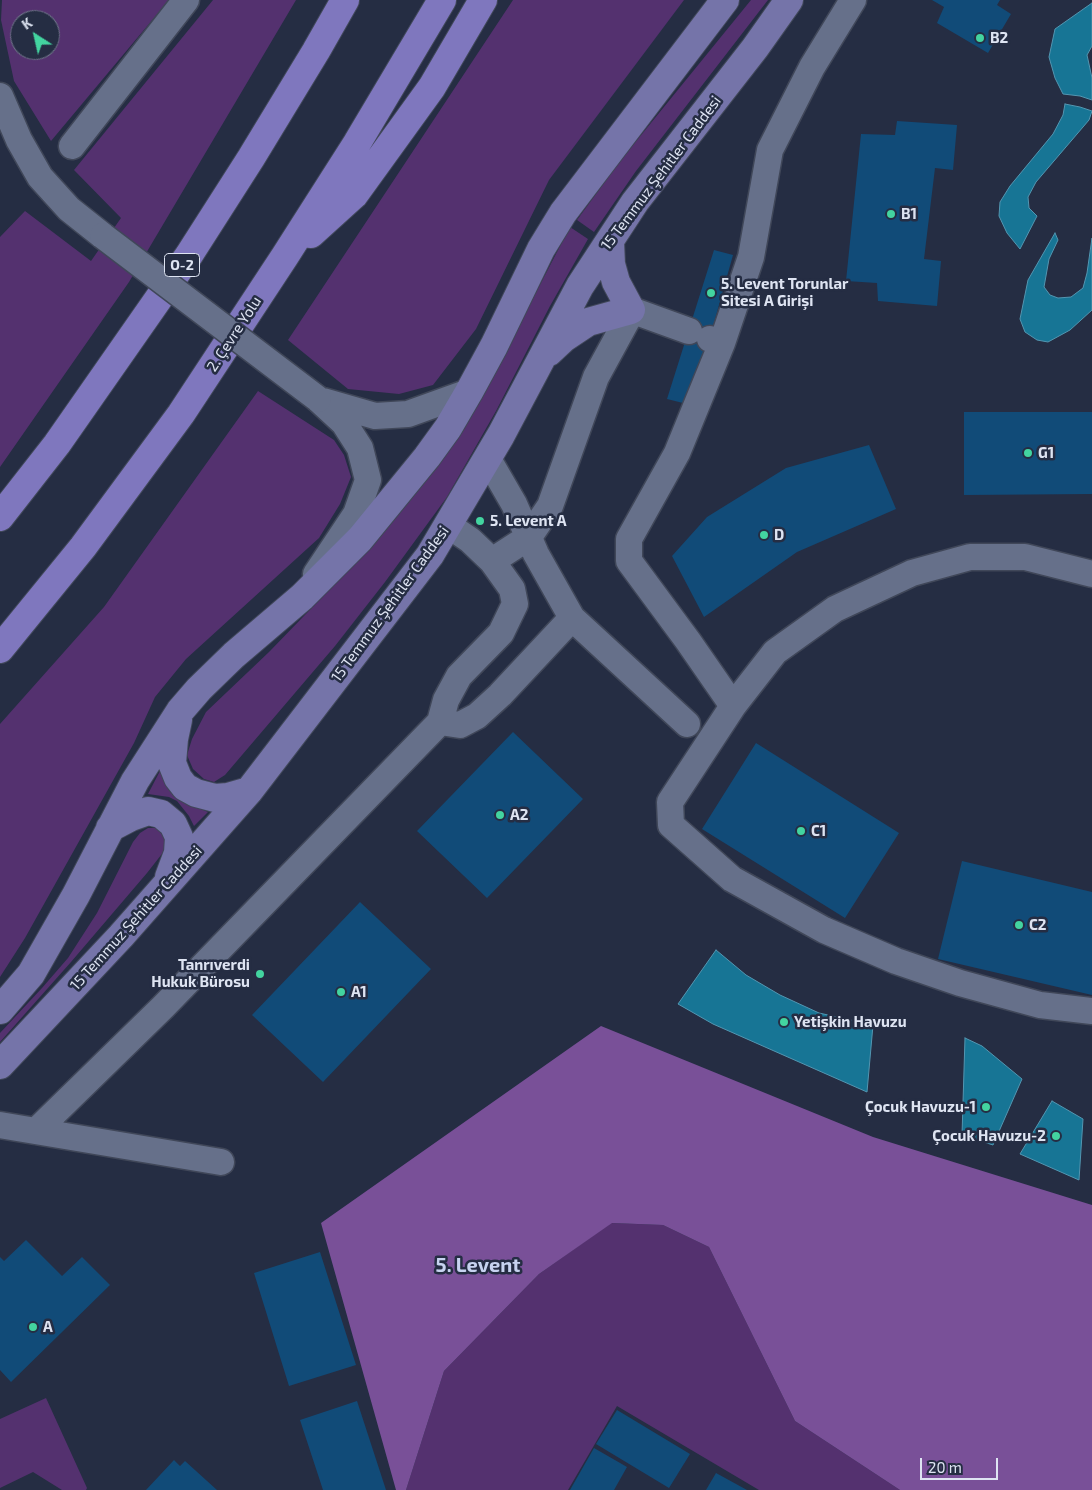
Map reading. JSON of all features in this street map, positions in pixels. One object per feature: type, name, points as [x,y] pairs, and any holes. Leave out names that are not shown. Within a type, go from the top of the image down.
[{"type":"highway","name":"O-2","points":[[0,517],[57,444],[189,255],[266,133],[345,0]]},
{"type":"highway","name":"2. Çevre Yolu","points":[[0,649],[83,547],[181,414],[357,143],[442,0]]},
{"type":"highway","points":[[285,256],[354,195],[432,87],[483,0]]},
{"type":"main road","points":[[0,1010],[31,974],[76,895],[135,781],[180,711],[199,689],[234,655],[302,597],[360,539],[427,457],[448,428],[469,392],[494,346],[541,249],[563,213],[725,0]]},
{"type":"main road","name":"15 Temmuz Şehitler Caddesi","points":[[0,1065],[121,936],[249,791],[430,555],[488,459],[571,300],[636,202],[749,56],[789,0]]},
{"type":"main road","points":[[539,362],[564,338],[588,322],[632,310],[616,282],[610,264],[610,241]]},
{"type":"main road","points":[[180,711],[174,739],[172,763],[178,778],[185,787],[196,793],[215,798],[228,797],[249,791]]},
{"type":"main road","points":[[110,828],[148,811],[161,814],[173,824],[179,837],[178,853],[164,888]]},
{"type":"street","points":[[72,146],[186,0]]},
{"type":"street","points":[[733,706],[629,560],[629,539],[677,453],[707,337],[751,257],[770,150],[812,67],[853,0]]},
{"type":"street","points":[[0,96],[19,140],[40,177],[69,209],[318,399],[344,423],[360,448],[368,480],[356,514],[302,597]]},
{"type":"street","points":[[492,561],[529,538],[550,506],[596,377],[632,310],[707,337]]},
{"type":"street","points":[[318,399],[375,416],[408,414],[469,392]]},
{"type":"street","points":[[488,459],[514,504],[536,554],[572,618],[687,724]]},
{"type":"street","points":[[36,1131],[163,1007],[440,722],[446,700],[459,676],[501,633],[515,604],[512,589],[492,561],[470,540],[448,525]]},
{"type":"street","points":[[1092,574],[1024,556],[970,557],[912,573],[835,609],[775,652],[733,706],[670,802],[671,825],[732,879],[824,930],[896,961],[960,983],[1040,1005],[1092,1011]]},
{"type":"street","points":[[440,722],[460,725],[477,716],[500,696],[572,618]]},
{"type":"street","points":[[0,1125],[221,1162]]},
{"type":"shaded area","points":[[2,0],[169,0],[51,141],[14,81],[1,20]]},
{"type":"shaded area","points":[[213,0],[296,0],[129,282],[0,467],[0,237],[25,211],[91,261],[121,218],[74,170]]},
{"type":"shaded area","points":[[513,0],[684,0],[549,180],[476,329],[433,385],[399,394],[348,389],[288,340]]},
{"type":"shaded area","points":[[751,0],[768,0],[636,171],[594,232],[577,220],[620,161]]},
{"type":"shaded area","points":[[570,227],[588,239],[550,306],[496,411],[447,497],[385,582],[335,646],[225,775],[214,782],[204,779],[193,769],[187,755],[192,739],[206,712],[269,652],[363,555],[439,463],[481,398]]},
{"type":"shaded area","points":[[258,391],[334,440],[344,455],[351,477],[340,504],[319,538],[186,659],[155,697],[134,743],[25,938],[0,977],[0,724],[104,607]]},
{"type":"shaded area","points":[[161,769],[194,806],[208,812],[194,826],[177,801],[169,797],[148,794]]},
{"type":"shaded area","points":[[148,828],[156,828],[162,831],[167,839],[165,850],[71,962],[0,1042],[0,1033],[68,958],[97,913],[133,842],[140,833]]},
{"type":"shaded area","points":[[601,1026],[873,1137],[1092,1205],[1092,1490],[900,1490],[795,1421],[709,1247],[663,1225],[612,1223],[539,1274],[444,1371],[406,1490],[396,1490],[321,1223]]},
{"type":"shaded area","points":[[611,1223],[663,1225],[709,1247],[795,1421],[900,1490],[759,1490],[617,1406],[568,1490],[406,1490],[444,1371],[539,1274]]},
{"type":"shaded area","points":[[46,1398],[87,1488],[86,1490],[62,1490],[33,1472],[0,1488],[0,1419]]},
{"type":"water","points":[[1092,3],[1092,46],[1087,55],[1092,78],[1092,100],[1063,94],[1055,78],[1049,57],[1055,29]]},
{"type":"water","points":[[1065,104],[1092,111],[1089,120],[1036,182],[1028,197],[1029,208],[1037,216],[1020,249],[1007,233],[999,216],[1000,202],[1010,186],[1053,134],[1063,115]]},
{"type":"water","points":[[1055,233],[1058,240],[1049,259],[1044,287],[1050,295],[1058,298],[1071,297],[1083,288],[1092,238],[1092,310],[1070,330],[1048,342],[1037,340],[1025,332],[1020,319],[1028,280]]},
{"type":"water","name":"Yetişkin Havuzu","points":[[716,950],[746,975],[780,995],[819,1013],[873,1025],[867,1092],[713,1024],[678,1004]]},
{"type":"water","name":"Çocuk Havuzu-1","points":[[965,1038],[982,1046],[1022,1079],[993,1145],[962,1135]]},
{"type":"water","name":"Çocuk Havuzu-2","points":[[1052,1101],[1083,1119],[1079,1180],[1020,1154]]},
{"type":"building","name":"B2","points":[[932,0],[1000,0],[997,5],[1011,14],[988,53],[937,23],[944,7]]},
{"type":"building","name":"B1","points":[[897,121],[957,125],[953,170],[935,168],[924,259],[941,261],[937,306],[878,301],[877,283],[846,281],[861,134],[895,135]]},
{"type":"building","name":"5. Levent Torunlar Sitesi A Girişi","points":[[714,250],[733,255],[691,405],[667,399]]},
{"type":"building","name":"G1","points":[[964,412],[1092,412],[1092,494],[964,495]]},
{"type":"building","name":"D","points":[[869,445],[896,509],[797,552],[704,617],[672,556],[707,517],[786,468]]},
{"type":"building","name":"A2","points":[[513,732],[583,799],[487,898],[417,831]]},
{"type":"building","name":"C1","points":[[756,743],[899,833],[845,918],[702,829]]},
{"type":"building","name":"C2","points":[[962,861],[1092,892],[1092,995],[938,959]]},
{"type":"building","name":"A1","points":[[360,902],[431,969],[323,1082],[252,1015]]},
{"type":"building","name":"A","points":[[26,1240],[62,1276],[82,1257],[110,1285],[11,1382],[0,1370],[0,1257],[4,1261]]},
{"type":"building","points":[[320,1252],[356,1365],[289,1386],[254,1273]]},
{"type":"building","points":[[357,1401],[386,1490],[323,1490],[300,1420]]},
{"type":"building","points":[[617,1410],[690,1454],[669,1488],[596,1444]]},
{"type":"building","points":[[594,1448],[627,1467],[614,1490],[570,1490]]},
{"type":"building","points":[[174,1460],[180,1466],[185,1461],[217,1490],[146,1490]]},
{"type":"building","points":[[716,1473],[747,1490],[706,1490]]},
{"type":"place","name":"B2","points":[[980,38]]},
{"type":"place","name":"B1","points":[[891,214]]},
{"type":"place","name":"5. Levent Torunlar Sitesi A Girişi","points":[[711,293]]},
{"type":"place","name":"G1","points":[[1028,453]]},
{"type":"place","name":"5. Levent A","points":[[480,521]]},
{"type":"place","name":"D","points":[[764,535]]},
{"type":"place","name":"A2","points":[[500,815]]},
{"type":"place","name":"C1","points":[[801,831]]},
{"type":"place","name":"C2","points":[[1019,925]]},
{"type":"place","name":"Tanrıverdi Hukuk Bürosu","points":[[260,974]]},
{"type":"place","name":"A1","points":[[341,992]]},
{"type":"place","name":"Yetişkin Havuzu","points":[[784,1022]]},
{"type":"place","name":"Çocuk Havuzu-1","points":[[986,1107]]},
{"type":"place","name":"Çocuk Havuzu-2","points":[[1056,1136]]},
{"type":"place","name":"A","points":[[33,1327]]},
{"type":"district","name":"5. Levent","points":[[478,1265]]}]
